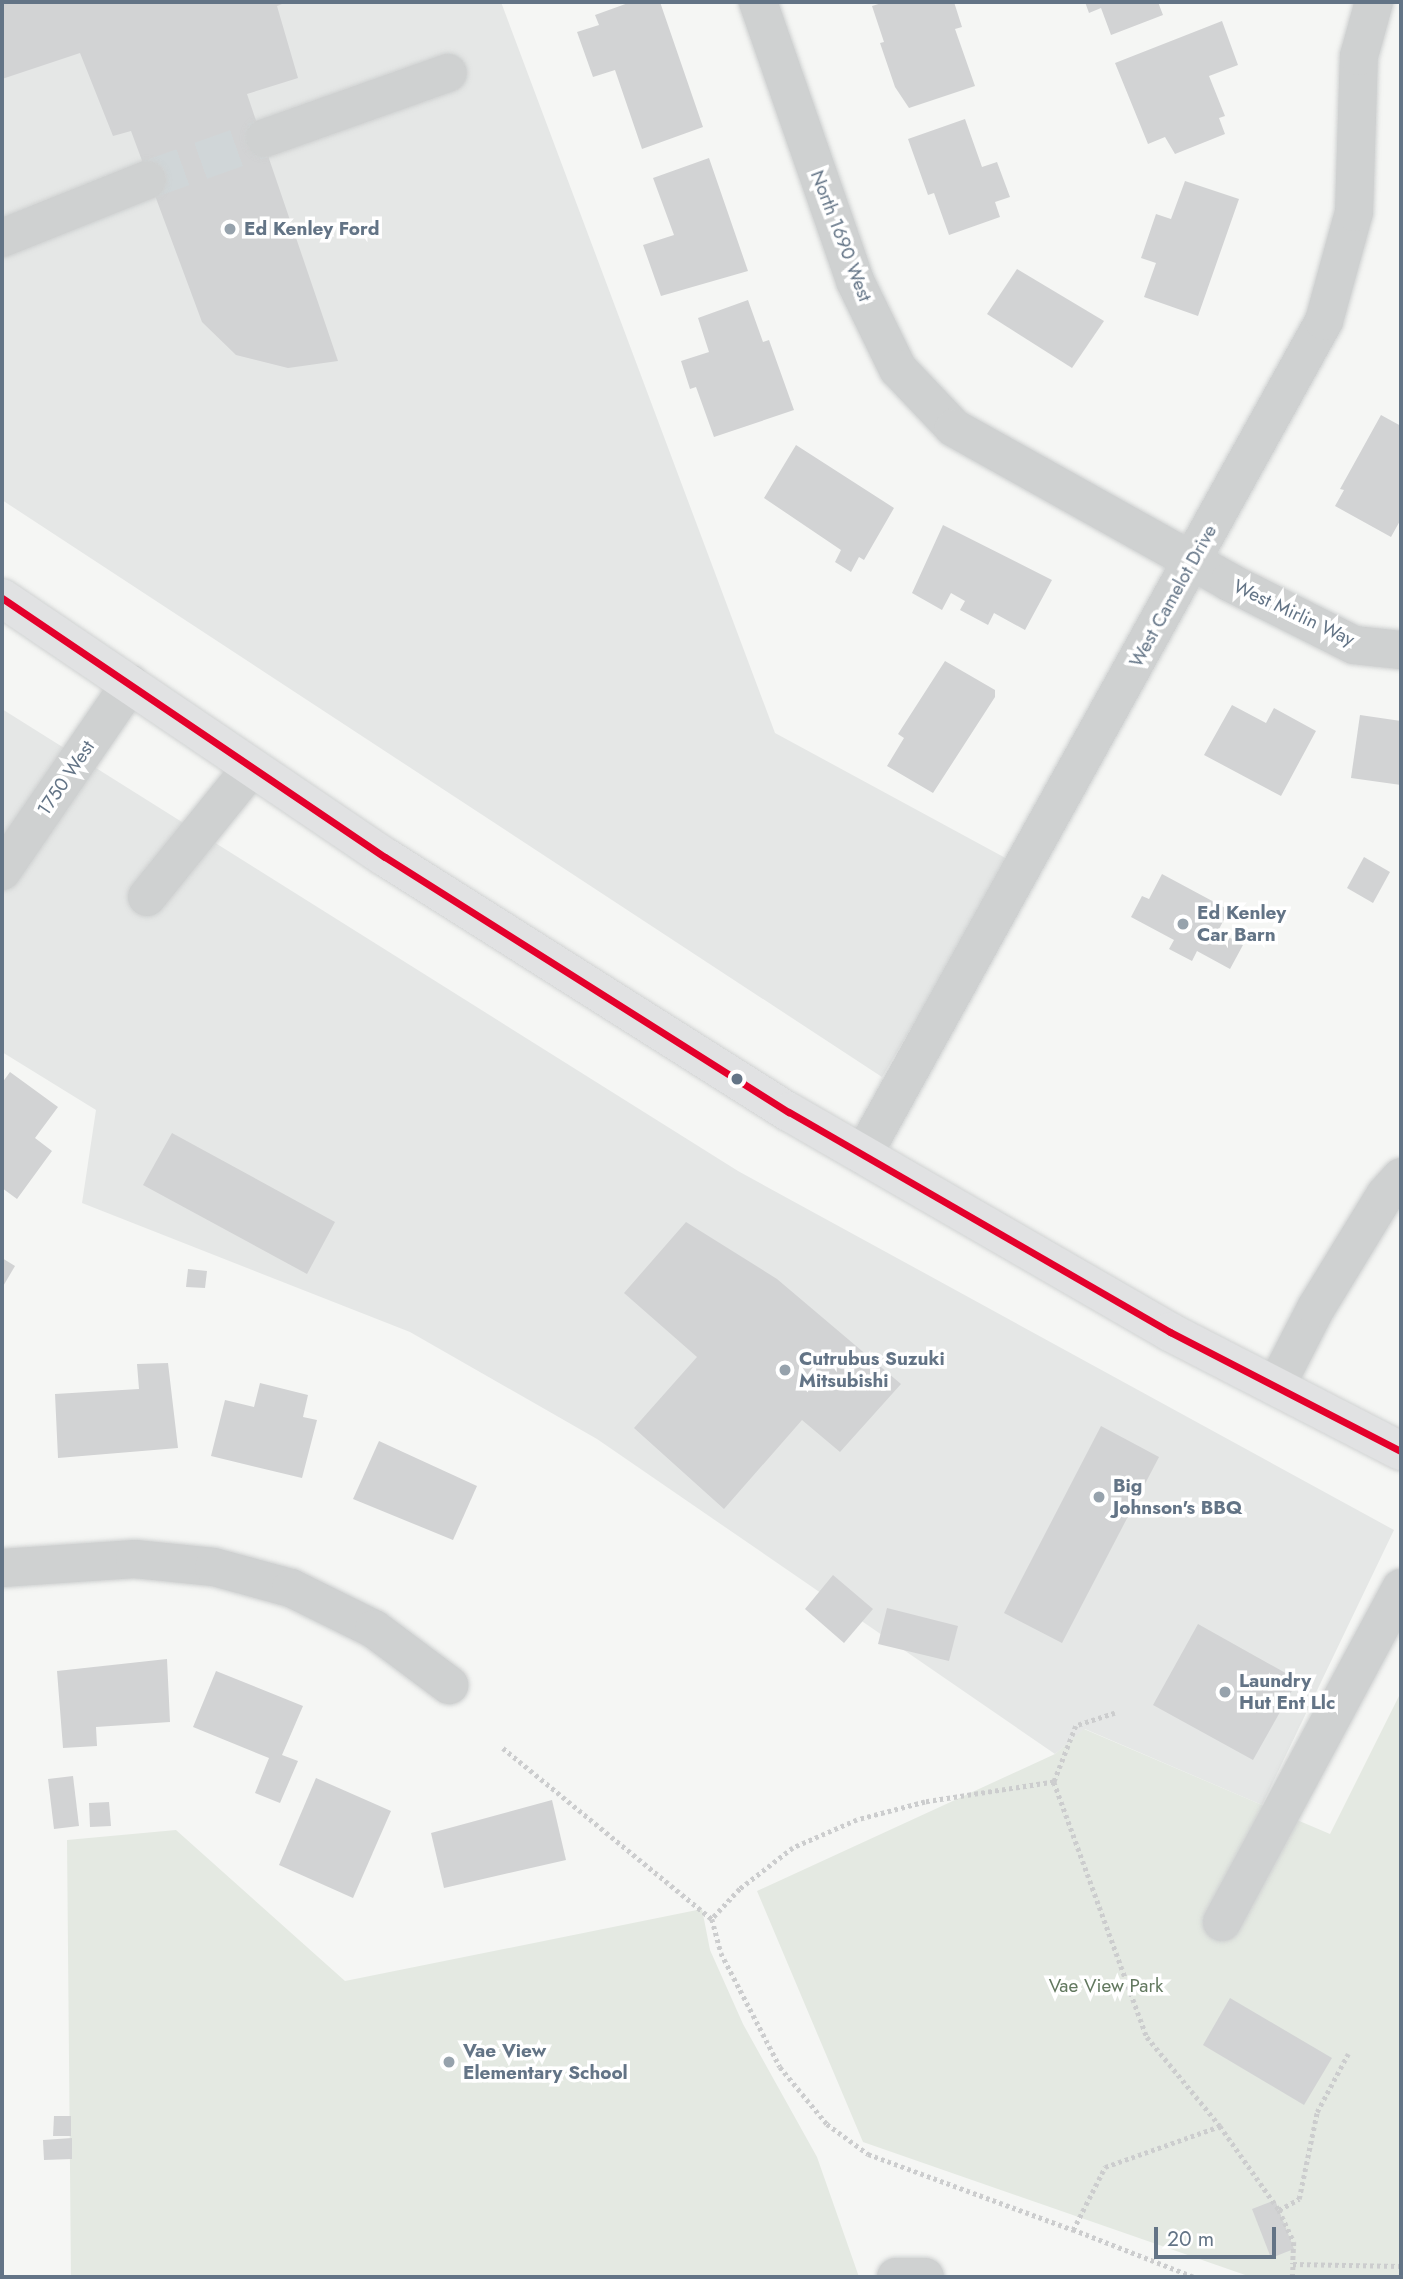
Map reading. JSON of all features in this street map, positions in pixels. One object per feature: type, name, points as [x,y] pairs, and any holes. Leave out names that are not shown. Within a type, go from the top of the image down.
[{"type":"main road","points":[[2,598],[251,768],[526,947],[863,1155],[1170,1332],[1401,1451]]},
{"type":"street","name":"North 1690 West","points":[[758,2],[855,281],[898,369],[954,428],[1192,562]]},
{"type":"street","name":"West Camelot Drive","points":[[863,1155],[1324,321],[1354,212],[1359,56],[1374,2]]},
{"type":"street","points":[[265,138],[448,73]]},
{"type":"street","points":[[2,238],[147,180]]},
{"type":"street","name":"West Mirlin Way","points":[[1192,562],[1354,645],[1401,650]]},
{"type":"street","name":"1750 West","points":[[2,871],[130,684]]},
{"type":"street","points":[[147,897],[251,768]]},
{"type":"street","points":[[1276,1386],[1316,1308],[1385,1195],[1401,1177]]},
{"type":"street","points":[[2,1568],[135,1559],[214,1567],[291,1588],[374,1629],[449,1685]]},
{"type":"street","points":[[1222,1923],[1401,1588]]},
{"type":"street","points":[[896,2277],[925,2277]]},
{"type":"path","points":[[1115,1713],[1076,1726],[1054,1782],[1147,2037],[1220,2126],[1279,2210],[1294,2242],[1292,2277]]},
{"type":"path","points":[[503,1748],[712,1919],[721,1953],[780,2067],[827,2124],[868,2154],[1194,2277]]},
{"type":"path","points":[[712,1919],[740,1889],[793,1847],[857,1821],[925,1802],[1054,1782]]},
{"type":"path","points":[[1279,2210],[1299,2199],[1317,2112],[1348,2054]]},
{"type":"path","points":[[1073,2230],[1105,2167],[1220,2126]]},
{"type":"path","points":[[1293,2264],[1401,2266]]},
{"type":"shaded area","points":[[2,2],[501,2],[775,733],[1011,861],[882,1077],[2,500]]},
{"type":"shaded area","points":[[2,709],[738,1171],[1394,1530],[1262,1805],[1085,1729],[1055,1754],[597,1439],[410,1332],[82,1203],[96,1110],[2,1052]]},
{"type":"green space","name":"Vae View Park","points":[[1401,1692],[1401,2277],[1251,2277],[863,2142],[757,1891],[1055,1754],[1084,1729],[1330,1834]]},
{"type":"green space","name":"Vae View Elementary School","points":[[176,1830],[345,1981],[702,1909],[710,1950],[743,2024],[817,2157],[859,2277],[71,2277],[67,1840]]},
{"type":"building","name":"Ed Kenley Ford","points":[[2,2],[287,2],[277,6],[298,78],[247,94],[338,361],[288,368],[236,355],[202,322],[131,131],[113,136],[80,53],[2,79]]},
{"type":"building","points":[[631,2],[660,2],[703,127],[642,149],[615,70],[593,77],[577,32],[599,25],[595,15]]},
{"type":"building","points":[[885,2],[954,2],[962,27],[955,29],[975,86],[909,108],[895,87],[880,43],[884,42],[872,6]]},
{"type":"building","points":[[1085,2],[1158,2],[1163,15],[1111,35],[1101,8],[1089,13]]},
{"type":"building","points":[[1222,21],[1238,65],[1209,76],[1225,116],[1219,118],[1225,134],[1175,154],[1165,137],[1148,144],[1115,63]]},
{"type":"building","points":[[965,119],[982,167],[997,162],[1010,197],[995,202],[1000,217],[949,235],[934,193],[928,195],[908,139]]},
{"type":"building","points":[[709,158],[748,271],[661,296],[643,245],[674,235],[653,178]]},
{"type":"building","points":[[1185,181],[1239,199],[1198,316],[1144,297],[1156,263],[1141,258],[1156,214],[1171,219]]},
{"type":"building","points":[[1017,269],[1104,321],[1072,368],[987,314]]},
{"type":"building","points":[[748,300],[763,342],[769,340],[794,410],[714,437],[696,387],[690,389],[681,361],[709,352],[698,318]]},
{"type":"building","points":[[1381,415],[1401,426],[1401,519],[1391,537],[1335,506],[1344,490],[1340,489]]},
{"type":"building","points":[[796,445],[894,508],[864,560],[859,557],[851,572],[835,562],[841,550],[764,498]]},
{"type":"building","points":[[943,525],[1052,580],[1025,630],[994,613],[988,625],[960,610],[965,601],[951,593],[942,610],[912,593]]},
{"type":"building","points":[[945,661],[995,690],[995,697],[933,793],[887,766],[904,738],[898,734]]},
{"type":"building","points":[[1232,705],[1266,723],[1274,708],[1316,731],[1281,796],[1204,755]]},
{"type":"building","points":[[1360,715],[1401,721],[1401,785],[1351,778]]},
{"type":"building","points":[[1364,857],[1390,872],[1373,903],[1347,888]]},
{"type":"building","name":"Ed Kenley Car Barn","points":[[1162,874],[1229,910],[1218,931],[1243,945],[1230,969],[1197,951],[1192,961],[1169,949],[1174,940],[1131,917],[1142,896],[1149,899]]},
{"type":"building","points":[[10,1072],[58,1107],[35,1138],[52,1151],[17,1199],[2,1188],[2,1083]]},
{"type":"building","points":[[172,1133],[335,1222],[307,1274],[143,1185]]},
{"type":"building","name":"Cutrubus Suzuki Mitsubishi","points":[[686,1222],[777,1279],[901,1384],[840,1452],[802,1420],[724,1509],[634,1428],[697,1357],[624,1293]]},
{"type":"building","points":[[2,1258],[15,1266],[2,1288]]},
{"type":"building","points":[[188,1269],[207,1271],[205,1288],[186,1287]]},
{"type":"building","points":[[168,1363],[178,1448],[58,1458],[55,1394],[139,1389],[137,1364]]},
{"type":"building","points":[[260,1383],[308,1395],[303,1417],[317,1420],[302,1478],[211,1456],[225,1400],[254,1407]]},
{"type":"building","points":[[1101,1426],[1159,1457],[1062,1643],[1004,1613]]},
{"type":"building","points":[[379,1441],[477,1486],[453,1540],[353,1499]]},
{"type":"building","points":[[833,1575],[873,1609],[844,1643],[805,1609]]},
{"type":"building","points":[[887,1608],[958,1626],[949,1661],[878,1644]]},
{"type":"building","name":"Laundry Hut Ent Llc","points":[[1198,1624],[1298,1680],[1253,1760],[1153,1705]]},
{"type":"building","points":[[167,1659],[170,1722],[96,1727],[97,1746],[63,1748],[57,1671]]},
{"type":"building","points":[[216,1671],[303,1706],[282,1755],[298,1761],[280,1803],[255,1793],[269,1758],[193,1727]]},
{"type":"building","points":[[73,1776],[79,1826],[54,1829],[48,1779]]},
{"type":"building","points":[[316,1778],[391,1811],[353,1898],[279,1865]]},
{"type":"building","points":[[552,1800],[566,1860],[444,1888],[431,1833]]},
{"type":"building","points":[[109,1802],[111,1826],[90,1827],[89,1803]]},
{"type":"building","points":[[1230,1998],[1332,2058],[1304,2105],[1203,2045]]},
{"type":"building","points":[[54,2116],[71,2116],[71,2136],[53,2136]]},
{"type":"building","points":[[72,2138],[72,2159],[44,2160],[43,2140]]},
{"type":"building","points":[[1275,2200],[1294,2249],[1271,2258],[1252,2209]]},
{"type":"tunnel","points":[[147,180],[265,138]]},
{"type":"transit line","points":[[2,598],[385,857],[789,1112],[1170,1332],[1401,1451]]},
{"type":"place","name":"Ed Kenley Ford","points":[[230,229]]},
{"type":"place","name":"Ed Kenley Car Barn","points":[[1183,924]]},
{"type":"place","name":"Cutrubus Suzuki Mitsubishi","points":[[785,1370]]},
{"type":"place","name":"Big Johnson's BBQ","points":[[1099,1497]]},
{"type":"place","name":"Laundry Hut Ent Llc","points":[[1225,1692]]},
{"type":"place","name":"Vae View Elementary School","points":[[449,2062]]}]
